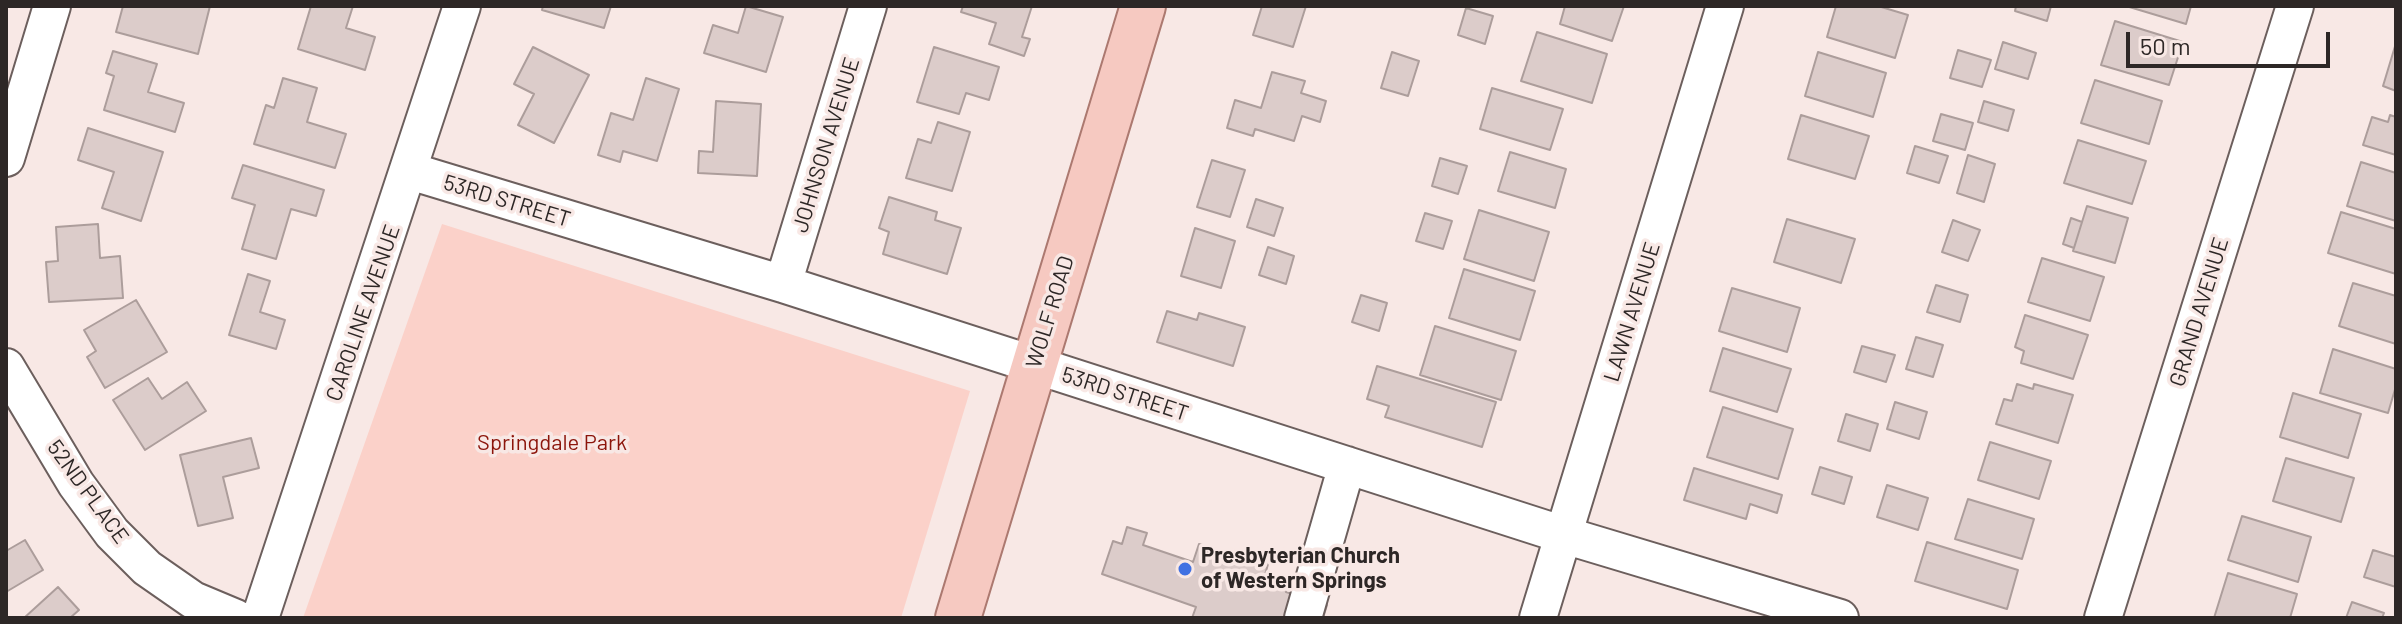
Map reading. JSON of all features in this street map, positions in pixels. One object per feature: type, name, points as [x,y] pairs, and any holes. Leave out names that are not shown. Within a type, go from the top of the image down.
[{"type":"main road","name":"WOLF ROAD","points":[[958,618],[1143,6]]},
{"type":"street","points":[[6,158],[52,6]]},
{"type":"street","name":"CAROLINE AVENUE","points":[[260,618],[462,6]]},
{"type":"street","name":"JOHNSON AVENUE","points":[[783,284],[868,6]]},
{"type":"street","name":"LAWN AVENUE","points":[[1538,618],[1725,6]]},
{"type":"street","name":"GRAND AVENUE","points":[[2103,618],[2295,6]]},
{"type":"street","name":"53RD STREET","points":[[410,171],[783,284],[1564,535],[1840,618]]},
{"type":"street","name":"52ND PLACE","points":[[6,367],[76,484],[112,533],[147,568],[193,600],[236,618]]},
{"type":"street","points":[[1303,618],[1347,465]]},
{"type":"green space","name":"Springdale Park","points":[[442,224],[970,391],[901,618],[303,618]]},
{"type":"building","points":[[123,6],[210,6],[198,54],[116,32]]},
{"type":"building","points":[[311,6],[353,6],[346,28],[375,37],[365,70],[298,49]]},
{"type":"building","points":[[543,6],[611,6],[604,28],[542,10]]},
{"type":"building","points":[[746,6],[783,17],[766,72],[704,53],[713,25],[738,33]]},
{"type":"building","points":[[963,6],[1032,6],[1022,37],[1030,39],[1024,56],[989,44],[996,23],[961,12]]},
{"type":"building","points":[[1262,6],[1306,6],[1293,47],[1253,35]]},
{"type":"building","points":[[1565,6],[1624,6],[1612,41],[1560,24]]},
{"type":"building","points":[[1836,6],[1878,6],[1908,15],[1895,58],[1827,37]]},
{"type":"building","points":[[2016,6],[2051,6],[2047,21],[2015,11]]},
{"type":"building","points":[[2126,6],[2191,6],[2186,24]]},
{"type":"building","points":[[1466,8],[1493,16],[1485,44],[1458,35]]},
{"type":"building","points":[[2115,21],[2183,42],[2169,85],[2101,65]]},
{"type":"building","points":[[1537,32],[1607,54],[1592,103],[1521,81]]},
{"type":"building","points":[[2003,42],[2036,53],[2028,79],[1995,69]]},
{"type":"building","points":[[2396,43],[2396,91],[2383,86]]},
{"type":"building","points":[[533,47],[589,75],[554,143],[518,125],[534,94],[514,84]]},
{"type":"building","points":[[934,47],[999,67],[989,100],[966,93],[959,114],[917,102]]},
{"type":"building","points":[[1958,50],[1991,60],[1982,87],[1950,78]]},
{"type":"building","points":[[113,51],[157,64],[148,92],[184,103],[175,132],[104,110],[114,76],[106,73]]},
{"type":"building","points":[[1392,52],[1419,61],[1408,96],[1381,88]]},
{"type":"building","points":[[1818,52],[1886,73],[1873,117],[1805,96]]},
{"type":"building","points":[[1272,72],[1305,81],[1301,93],[1326,101],[1320,122],[1302,116],[1294,141],[1255,129],[1253,136],[1227,128],[1235,100],[1261,108]]},
{"type":"building","points":[[283,78],[317,88],[307,122],[346,134],[335,168],[254,144],[266,105],[274,108]]},
{"type":"building","points":[[646,78],[679,89],[657,161],[623,151],[620,162],[598,155],[611,113],[633,120]]},
{"type":"building","points":[[2095,80],[2162,101],[2149,144],[2081,123]]},
{"type":"building","points":[[1492,88],[1563,109],[1550,150],[1480,129]]},
{"type":"building","points":[[716,101],[761,104],[757,176],[698,173],[699,151],[713,152]]},
{"type":"building","points":[[1984,101],[2014,110],[2008,131],[1978,122]]},
{"type":"building","points":[[1941,114],[1973,123],[1965,150],[1933,141]]},
{"type":"building","points":[[1801,115],[1869,136],[1855,179],[1788,159]]},
{"type":"building","points":[[2390,115],[2396,117],[2396,155],[2363,145],[2372,117],[2388,122]]},
{"type":"building","points":[[938,122],[970,132],[952,191],[906,178],[918,139],[931,143]]},
{"type":"building","points":[[88,128],[163,152],[141,221],[102,208],[114,172],[78,160]]},
{"type":"building","points":[[2078,140],[2146,161],[2132,204],[2064,183]]},
{"type":"building","points":[[1915,146],[1948,156],[1939,183],[1907,173]]},
{"type":"building","points":[[1510,152],[1566,169],[1555,208],[1498,191]]},
{"type":"building","points":[[1968,155],[1995,164],[1984,202],[1957,193]]},
{"type":"building","points":[[1440,158],[1467,166],[1458,194],[1432,186]]},
{"type":"building","points":[[1212,160],[1245,170],[1230,217],[1197,207]]},
{"type":"building","points":[[2361,162],[2396,173],[2396,221],[2347,206]]},
{"type":"building","points":[[243,165],[324,190],[316,216],[291,209],[276,259],[242,249],[255,205],[232,198]]},
{"type":"building","points":[[889,197],[937,212],[935,220],[961,228],[947,274],[883,254],[889,232],[879,228]]},
{"type":"building","points":[[1256,199],[1283,208],[1274,236],[1247,227]]},
{"type":"building","points":[[2087,206],[2128,218],[2115,263],[2073,251]]},
{"type":"building","points":[[1479,210],[1549,232],[1534,281],[1464,259]]},
{"type":"building","points":[[2341,212],[2396,229],[2396,274],[2328,253]]},
{"type":"building","points":[[1425,213],[1452,221],[1443,249],[1416,241]]},
{"type":"building","points":[[2071,218],[2082,222],[2074,248],[2063,244]]},
{"type":"building","points":[[1787,219],[1855,239],[1841,283],[1774,262]]},
{"type":"building","points":[[1953,220],[1980,230],[1968,261],[1942,252]]},
{"type":"building","points":[[98,224],[100,258],[120,256],[123,298],[49,302],[46,262],[58,261],[56,227]]},
{"type":"building","points":[[1195,228],[1235,241],[1221,288],[1181,276]]},
{"type":"building","points":[[1268,247],[1294,256],[1286,284],[1259,275]]},
{"type":"building","points":[[2042,258],[2104,277],[2090,321],[2028,302]]},
{"type":"building","points":[[1464,269],[1535,291],[1520,340],[1449,318]]},
{"type":"building","points":[[248,274],[270,281],[260,312],[285,320],[276,349],[229,335]]},
{"type":"building","points":[[2353,283],[2396,296],[2396,344],[2339,326]]},
{"type":"building","points":[[1936,285],[1968,295],[1960,322],[1927,312]]},
{"type":"building","points":[[1732,288],[1800,308],[1787,352],[1719,331]]},
{"type":"building","points":[[1361,295],[1387,303],[1379,331],[1352,322]]},
{"type":"building","points":[[136,300],[167,352],[105,388],[87,357],[96,351],[84,330]]},
{"type":"building","points":[[1167,311],[1197,320],[1199,313],[1245,327],[1233,366],[1157,342]]},
{"type":"building","points":[[2025,315],[2088,335],[2073,379],[2021,363],[2024,351],[2015,347]]},
{"type":"building","points":[[1435,326],[1516,351],[1501,400],[1420,375]]},
{"type":"building","points":[[1916,337],[1943,345],[1933,377],[1906,369]]},
{"type":"building","points":[[1862,346],[1895,355],[1886,382],[1854,372]]},
{"type":"building","points":[[1723,348],[1791,369],[1777,412],[1710,391]]},
{"type":"building","points":[[2333,349],[2396,369],[2396,386],[2388,413],[2320,393]]},
{"type":"building","points":[[1377,366],[1496,402],[1482,447],[1385,417],[1389,406],[1367,399]]},
{"type":"building","points":[[148,378],[162,399],[187,382],[206,411],[145,450],[113,400]]},
{"type":"building","points":[[2017,384],[2033,389],[2034,384],[2073,395],[2058,443],[1996,424],[2004,399],[2012,401]]},
{"type":"building","points":[[2293,393],[2361,414],[2348,458],[2280,437]]},
{"type":"building","points":[[1895,402],[1927,412],[1919,439],[1887,429]]},
{"type":"building","points":[[1723,407],[1793,429],[1778,479],[1707,457]]},
{"type":"building","points":[[1846,414],[1878,424],[1870,451],[1838,441]]},
{"type":"building","points":[[251,438],[259,468],[223,477],[233,518],[198,526],[180,455]]},
{"type":"building","points":[[1990,442],[2051,461],[2039,499],[1978,480]]},
{"type":"building","points":[[2286,458],[2354,478],[2341,522],[2273,501]]},
{"type":"building","points":[[1820,467],[1852,477],[1844,504],[1812,494]]},
{"type":"building","points":[[1694,468],[1782,495],[1777,513],[1750,504],[1746,519],[1684,500]]},
{"type":"building","points":[[1887,485],[1928,498],[1918,530],[1877,517]]},
{"type":"building","points":[[1968,499],[2034,519],[2022,559],[1955,539]]},
{"type":"building","points":[[2242,516],[2311,537],[2298,582],[2228,560]]},
{"type":"building","name":"Presbyterian Church of Western Springs","points":[[1127,527],[1147,533],[1143,545],[1193,562],[1199,544],[1268,564],[1264,579],[1288,587],[1286,592],[1327,605],[1323,618],[1192,618],[1196,607],[1102,574],[1113,541],[1122,544]]},
{"type":"building","points":[[25,540],[43,570],[6,592],[6,551]]},
{"type":"building","points":[[1927,542],[2018,570],[2007,609],[1915,581]]},
{"type":"building","points":[[2373,550],[2396,557],[2396,587],[2364,577]]},
{"type":"building","points":[[2228,573],[2297,594],[2290,618],[2214,618]]},
{"type":"building","points":[[58,587],[79,610],[70,618],[24,618]]},
{"type":"building","points":[[2352,602],[2384,613],[2382,618],[2346,618]]},
{"type":"place","name":"Presbyterian Church of Western Springs","points":[[1185,569]]}]
